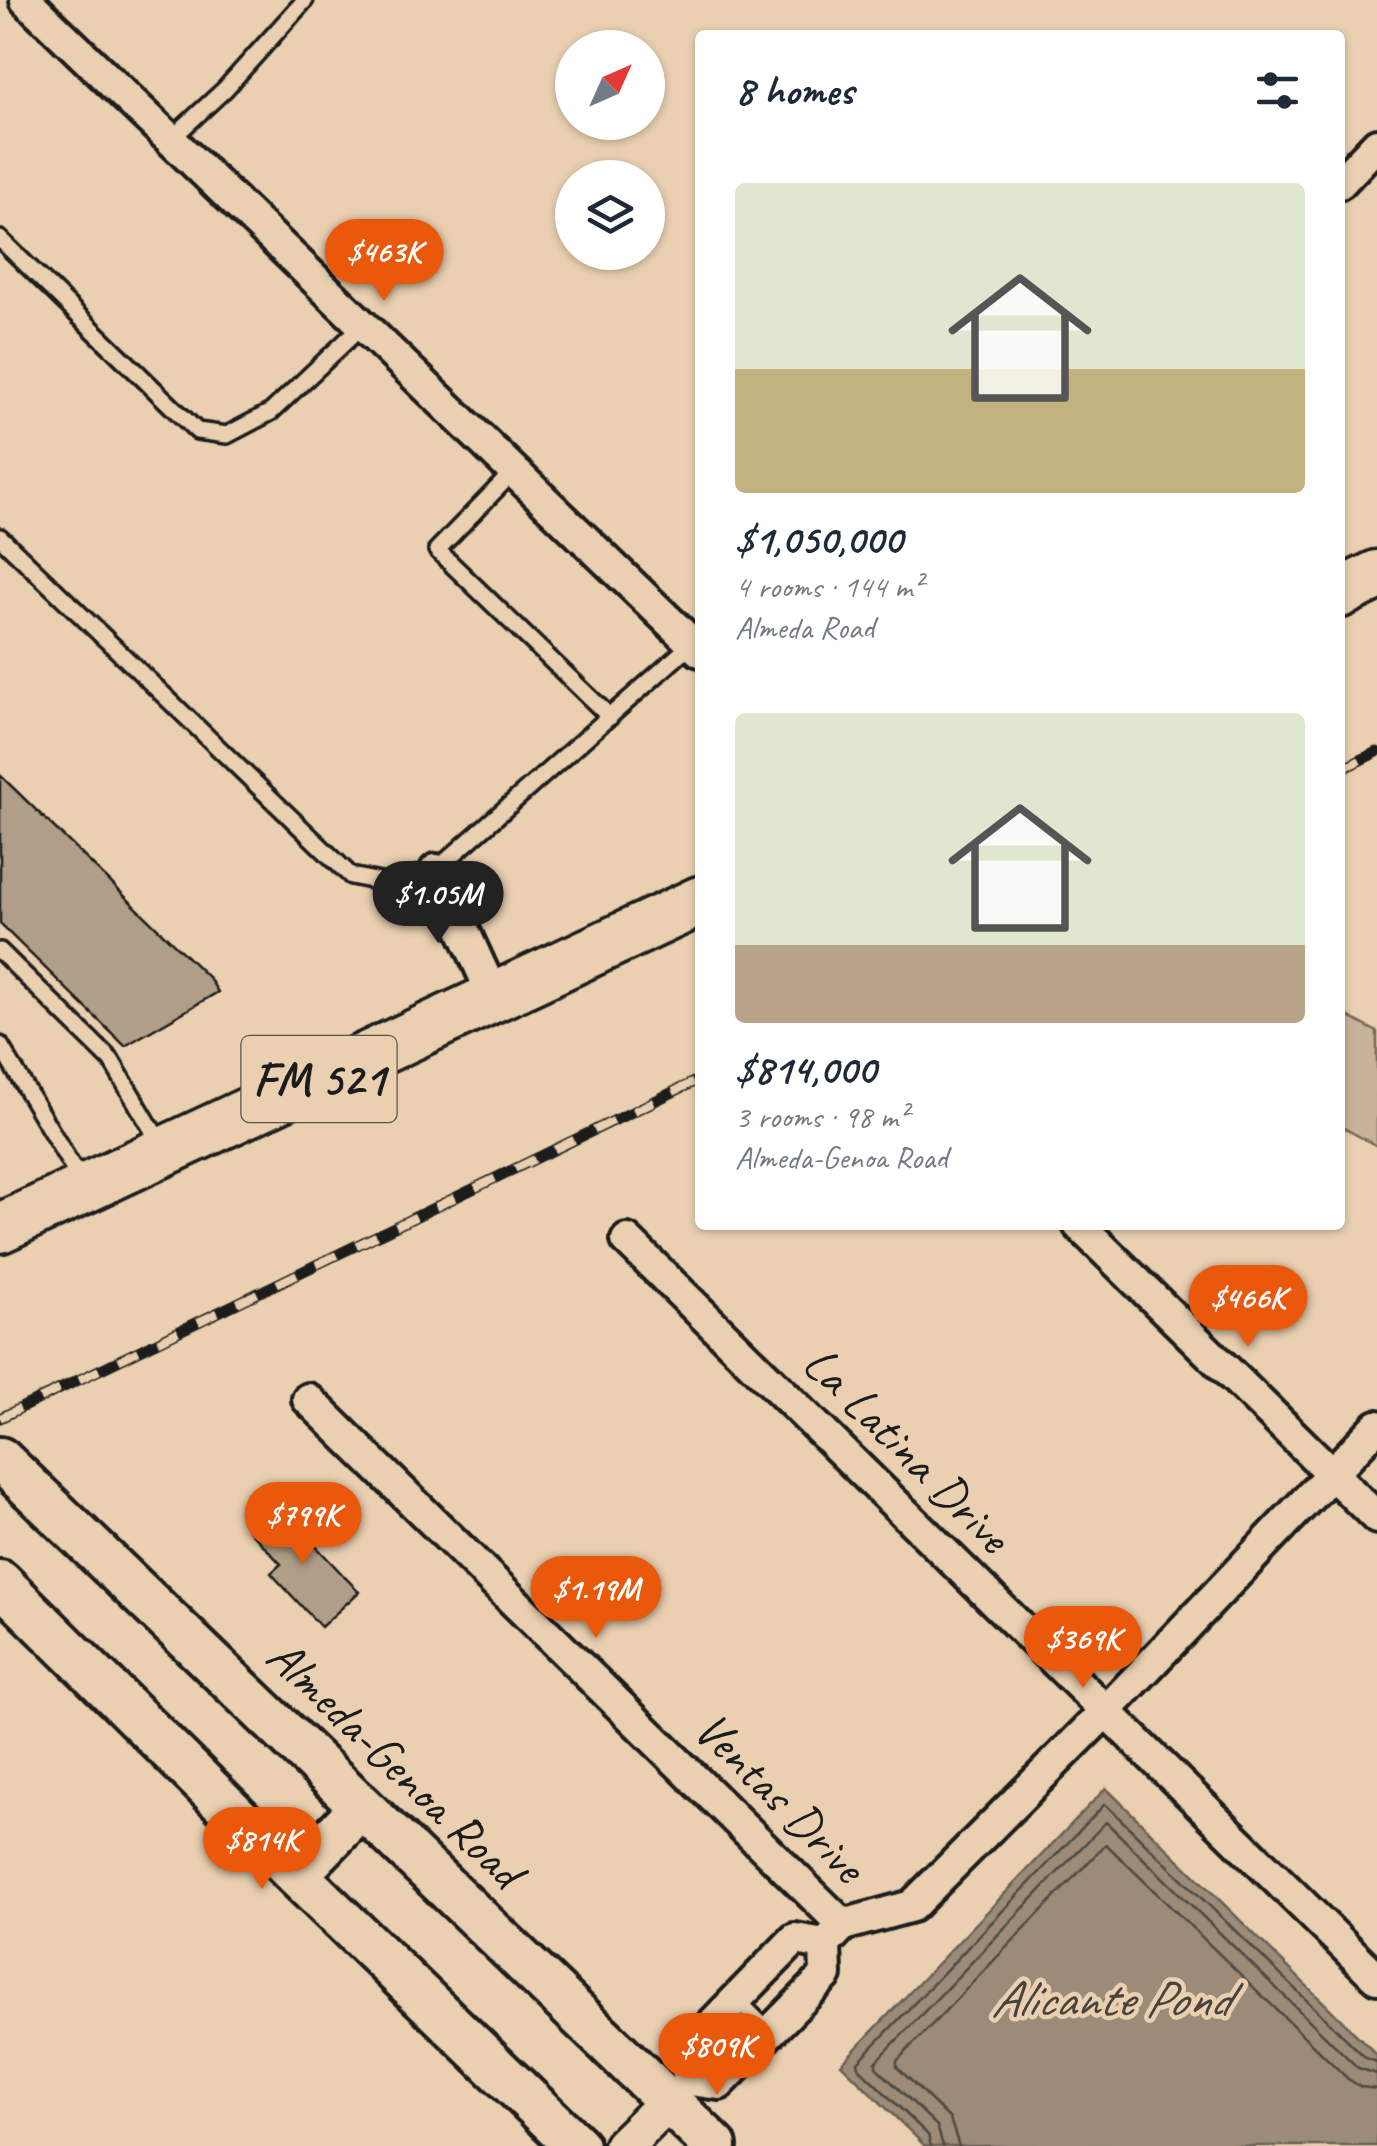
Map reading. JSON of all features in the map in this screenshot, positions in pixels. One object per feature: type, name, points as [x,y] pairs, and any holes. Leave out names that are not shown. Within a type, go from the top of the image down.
[{"type":"main road","points":[[1345,591],[1377,575]]},
{"type":"main road","name":"FM 521","points":[[0,1228],[695,903]]},
{"type":"main road","name":"Almeda-Genoa Road","points":[[0,1459],[362,1807],[679,2091],[715,2146]]},
{"type":"main road","points":[[0,1582],[577,2146]]},
{"type":"main road","points":[[296,1875],[362,1807]]},
{"type":"street","points":[[26,0],[695,641]]},
{"type":"street","points":[[1345,178],[1377,144]]},
{"type":"street","points":[[436,870],[494,997]]},
{"type":"street","points":[[1093,1230],[1377,1518]]},
{"type":"street","name":"La Latina Drive","points":[[628,1240],[1377,1978]]},
{"type":"street","name":"Ventas Drive","points":[[308,1399],[834,1934]]},
{"type":"street","points":[[679,2091],[682,2054],[795,1940],[834,1934],[912,1906],[1106,1711],[1377,1426]]},
{"type":"street","points":[[623,2146],[679,2091],[718,2084],[770,2032],[826,1975],[834,1934]]},
{"type":"lane","points":[[170,140],[224,90],[304,0]]},
{"type":"lane","points":[[0,239],[197,431],[227,435],[271,412],[362,326]]},
{"type":"lane","points":[[514,471],[437,550],[610,717]]},
{"type":"lane","points":[[0,537],[351,876],[385,883],[436,870],[695,646]]},
{"type":"lane","points":[[0,950],[111,1060],[165,1152]]},
{"type":"lane","points":[[2,1054],[85,1188]]},
{"type":"lane","points":[[736,1999],[770,2032]]},
{"type":"shaded area","points":[[1345,1015],[1377,1032],[1377,1146],[1345,1129]]},
{"type":"water","name":"Alicante Pond","points":[[1106,1788],[1377,2055],[1377,2146],[925,2146],[841,2064]]},
{"type":"building","points":[[0,775],[209,978],[218,992],[125,1046],[0,924]]},
{"type":"building","points":[[275,1503],[359,1592],[321,1627],[271,1573],[281,1564],[248,1529]]},
{"type":"railway","points":[[1345,768],[1377,752]]},
{"type":"railway","points":[[0,1418],[695,1081]]}]
